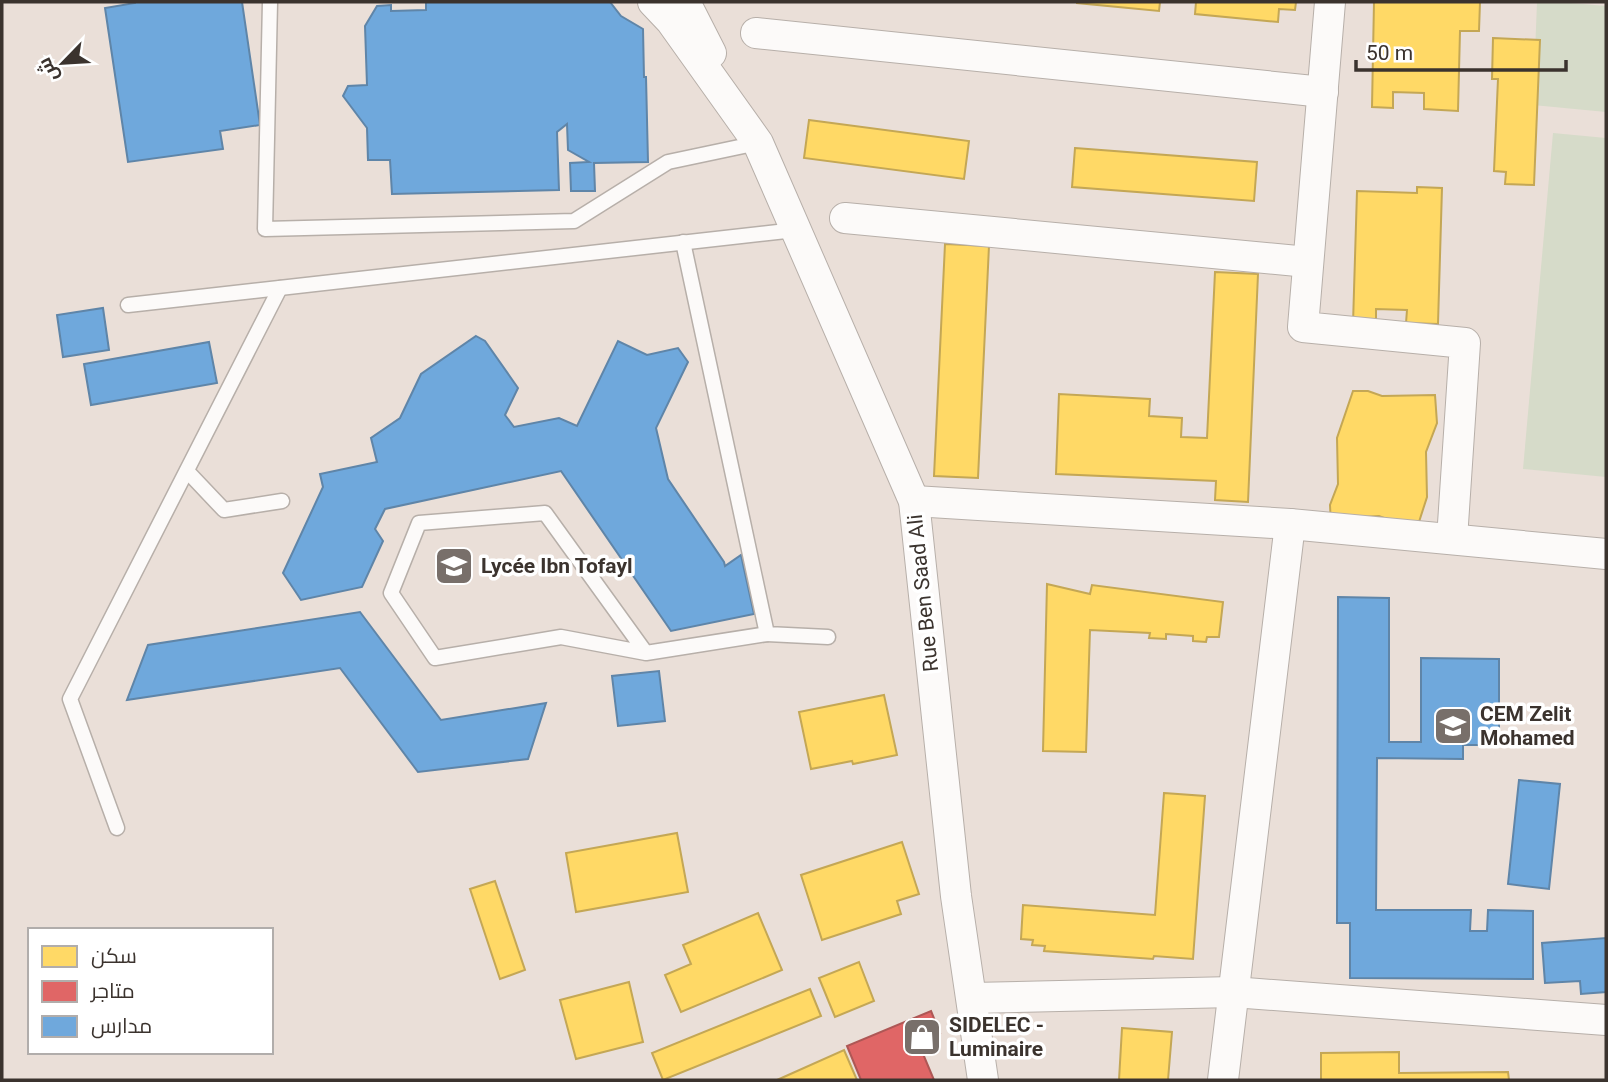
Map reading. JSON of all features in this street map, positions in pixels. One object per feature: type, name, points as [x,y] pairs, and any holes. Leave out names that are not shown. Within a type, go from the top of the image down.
[{"type":"street","name":"Rue Ben Saad Ali","points":[[653,2],[671,21],[758,143],[914,500],[956,896],[983,1080]]},
{"type":"street","points":[[685,2],[758,143]]},
{"type":"street","points":[[1330,2],[1303,327],[1465,343],[1452,539]]},
{"type":"street","points":[[756,33],[1322,92]]},
{"type":"street","points":[[845,218],[1308,262]]},
{"type":"street","points":[[914,500],[1290,524],[1606,554]]},
{"type":"street","points":[[1223,1080],[1290,524]]},
{"type":"street","points":[[972,998],[1233,992],[1606,1020]]},
{"type":"lane","points":[[270,2],[265,229],[574,221],[668,162],[758,143]]},
{"type":"lane","points":[[128,305],[795,230]]},
{"type":"lane","points":[[683,242],[767,634]]},
{"type":"lane","points":[[117,828],[70,699],[280,288]]},
{"type":"lane","points":[[187,471],[224,510],[282,501]]},
{"type":"lane","points":[[646,653],[545,513],[419,523],[391,593],[435,658],[561,636],[646,653],[767,634],[828,637]]},
{"type":"green space","points":[[1537,2],[1606,6],[1606,112],[1533,105]]},
{"type":"green space","points":[[1553,133],[1606,138],[1606,477],[1523,469]]},
{"type":"building: سكن","points":[[1077,2],[1160,2],[1159,11]]},
{"type":"building: سكن","points":[[1196,2],[1296,2],[1295,10],[1279,9],[1278,22],[1195,14]]},
{"type":"building: سكن","points":[[1374,2],[1480,2],[1479,31],[1460,31],[1458,111],[1424,109],[1424,93],[1393,92],[1393,108],[1372,107]]},
{"type":"building: سكن","points":[[1493,38],[1540,40],[1534,185],[1505,184],[1506,172],[1494,171],[1498,79],[1492,79]]},
{"type":"building: سكن","points":[[809,120],[969,141],[964,179],[804,158]]},
{"type":"building: سكن","points":[[1075,148],[1257,162],[1254,201],[1072,187]]},
{"type":"building: سكن","points":[[1417,187],[1442,188],[1438,324],[1406,323],[1407,310],[1376,309],[1376,325],[1353,324],[1357,191],[1417,193]]},
{"type":"building: سكن","points":[[945,244],[989,246],[978,478],[934,476]]},
{"type":"building: سكن","points":[[1215,272],[1258,274],[1248,502],[1215,500],[1216,481],[1056,474],[1059,394],[1150,399],[1149,416],[1182,418],[1181,437],[1207,438]]},
{"type":"building: سكن","points":[[1353,391],[1368,391],[1382,396],[1435,395],[1437,423],[1426,452],[1427,497],[1418,525],[1403,525],[1379,516],[1362,517],[1331,526],[1330,505],[1338,484],[1337,438]]},
{"type":"building: سكن","points":[[1047,584],[1090,594],[1092,585],[1223,602],[1219,637],[1207,637],[1206,642],[1193,641],[1193,636],[1166,634],[1166,639],[1149,638],[1150,633],[1090,630],[1086,752],[1043,751]]},
{"type":"building: سكن","points":[[884,695],[897,755],[811,769],[799,712]]},
{"type":"building: سكن","points":[[1164,793],[1205,796],[1193,959],[1154,956],[1153,959],[1044,951],[1045,946],[1032,945],[1033,940],[1021,939],[1023,905],[1155,915]]},
{"type":"building: سكن","points":[[677,833],[688,892],[576,912],[566,853]]},
{"type":"building: سكن","points":[[902,842],[919,894],[897,901],[901,914],[822,940],[801,875]]},
{"type":"building: سكن","points":[[495,881],[525,970],[500,979],[470,889]]},
{"type":"building: سكن","points":[[758,913],[782,970],[681,1012],[665,975],[691,964],[683,945]]},
{"type":"building: سكن","points":[[859,962],[874,1001],[835,1017],[819,978]]},
{"type":"building: سكن","points":[[629,982],[643,1042],[576,1059],[560,1000]]},
{"type":"building: سكن","points":[[810,989],[821,1016],[663,1080],[652,1053]]},
{"type":"building: سكن","points":[[1122,1028],[1172,1032],[1168,1080],[1119,1080]]},
{"type":"building: سكن","points":[[844,1050],[857,1080],[777,1080]]},
{"type":"building: سكن","points":[[1399,1052],[1399,1073],[1508,1072],[1509,1080],[1321,1080],[1321,1053]]},
{"type":"building: متاجر","points":[[931,1011],[940,1033],[918,1042],[934,1080],[861,1080],[847,1046]]},
{"type":"building: مدارس","points":[[135,2],[242,2],[260,125],[220,131],[223,149],[128,162],[105,8]]},
{"type":"building: مدارس","points":[[426,2],[610,2],[621,16],[643,29],[648,162],[594,163],[595,191],[571,191],[570,163],[589,162],[568,150],[567,124],[557,132],[559,190],[392,194],[390,160],[368,160],[367,128],[343,96],[348,86],[367,85],[365,26],[377,6],[391,5],[391,11],[426,10]]},
{"type":"building: مدارس","points":[[103,308],[109,350],[63,357],[57,315]]},
{"type":"building: مدارس","points":[[476,336],[485,341],[518,388],[505,415],[514,427],[559,418],[577,426],[618,341],[647,355],[678,348],[688,362],[656,428],[668,479],[725,566],[741,555],[754,614],[671,631],[561,471],[385,509],[375,529],[383,541],[362,587],[301,600],[283,573],[323,487],[320,474],[377,462],[371,438],[400,418],[421,374]]},
{"type":"building: مدارس","points":[[209,342],[217,383],[91,405],[84,364]]},
{"type":"building: مدارس","points":[[1338,597],[1389,598],[1389,742],[1421,742],[1421,658],[1499,659],[1499,745],[1463,745],[1463,759],[1377,758],[1376,910],[1471,910],[1470,931],[1487,931],[1488,910],[1533,911],[1533,979],[1350,978],[1350,923],[1337,923]]},
{"type":"building: مدارس","points":[[360,612],[441,720],[546,703],[528,759],[418,772],[340,668],[127,700],[148,645]]},
{"type":"building: مدارس","points":[[659,671],[665,721],[618,726],[612,676]]},
{"type":"building: مدارس","points":[[1519,780],[1560,784],[1549,889],[1508,884]]},
{"type":"building: مدارس","points":[[1606,938],[1606,992],[1581,994],[1580,981],[1545,983],[1542,943]]},
{"type":"place","name":"Lycée Ibn Tofayl","points":[[454,566]]},
{"type":"place","name":"CEM Zelit Mohamed","points":[[1453,726]]},
{"type":"place","name":"SIDELEC - Luminaire","points":[[922,1037]]}]
